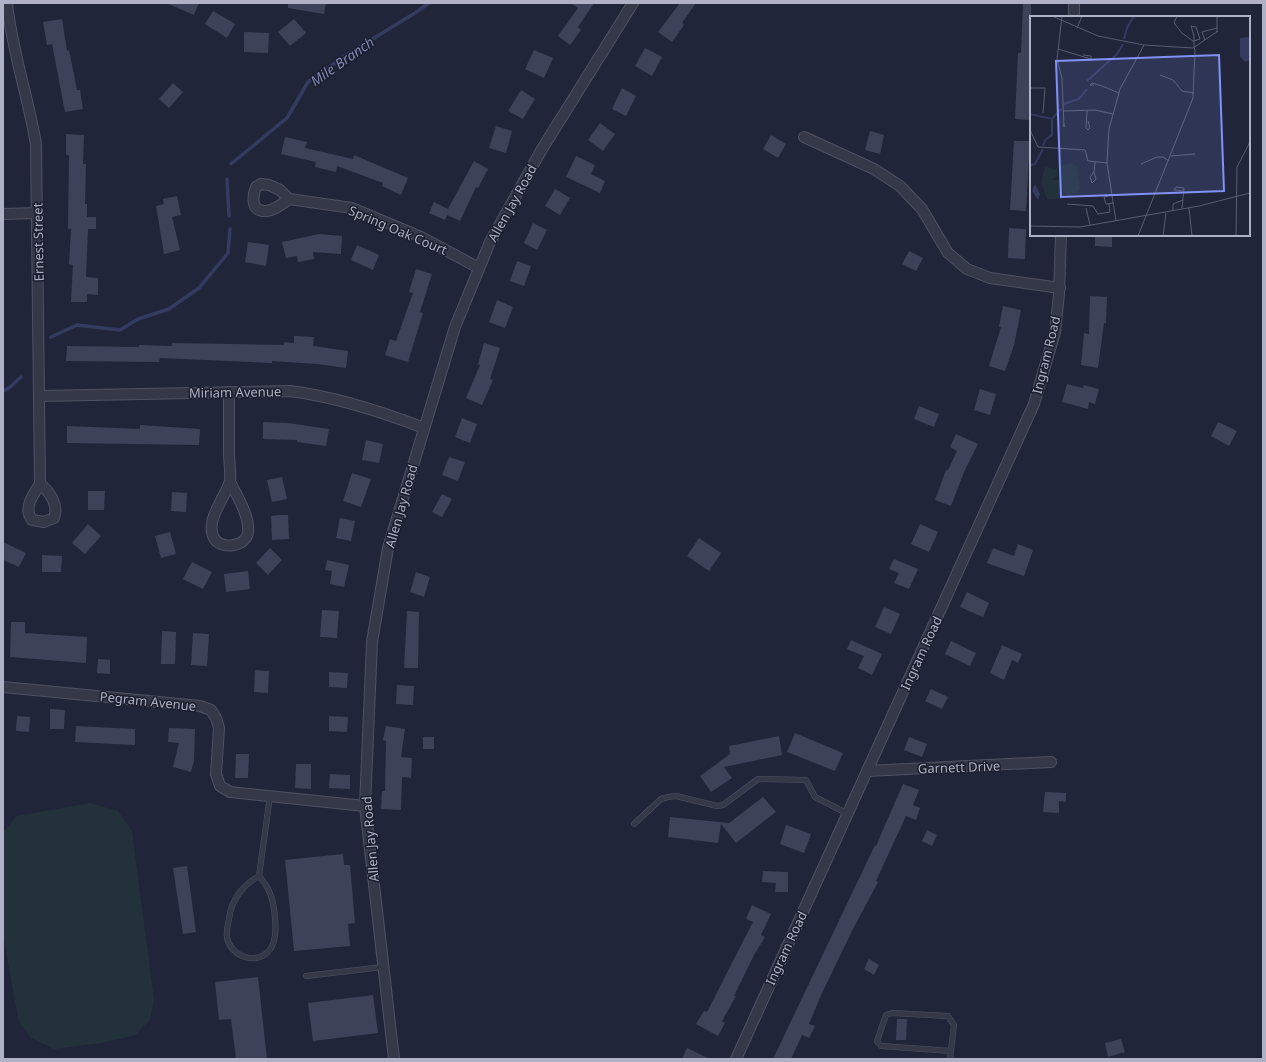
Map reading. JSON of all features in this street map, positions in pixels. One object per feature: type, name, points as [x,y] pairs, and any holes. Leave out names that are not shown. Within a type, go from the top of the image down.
[{"type":"street","name":"Ernest Street","points":[[7,3],[10,27],[32,118],[36,144],[40,484]]},
{"type":"street","name":"Allen Jay Road","points":[[394,1059],[365,806],[372,642],[388,548],[456,326],[490,242],[542,149],[633,3]]},
{"type":"street","points":[[1074,3],[1074,16]]},
{"type":"street","points":[[804,137],[874,169],[900,186],[922,209],[948,253],[967,269],[990,278],[1060,288]]},
{"type":"street","name":"Spring Oak Court","points":[[289,198],[352,208],[421,237],[479,268]]},
{"type":"street","points":[[3,214],[38,213]]},
{"type":"street","name":"Ingram Road","points":[[736,1059],[1034,404],[1055,332],[1060,288],[1061,236]]},
{"type":"street","name":"Miriam Avenue","points":[[40,396],[290,391],[316,394],[389,415],[424,428]]},
{"type":"street","points":[[228,392],[230,482],[245,514],[248,533],[244,541],[237,545],[228,546],[220,543],[214,538],[212,531],[217,508],[230,482]]},
{"type":"street","name":"Pegram Avenue","points":[[3,687],[200,706],[211,710],[216,718],[218,728],[216,774],[220,786],[230,792],[365,806]]},
{"type":"street","name":"Garnett Drive","points":[[867,771],[1051,762]]},
{"type":"lane","points":[[634,824],[661,799],[676,796],[717,806],[723,805],[758,779],[806,780],[815,798],[848,814]]},
{"type":"lane","points":[[260,876],[248,882],[236,897],[229,914],[226,937],[234,952],[247,959],[261,957],[271,949],[276,934],[274,910],[269,889],[260,876],[270,796]]},
{"type":"lane","points":[[306,976],[383,967]]},
{"type":"lane","points":[[950,1059],[951,1051],[954,1025],[948,1016],[892,1013],[886,1015],[877,1040],[880,1046],[951,1051]]},
{"type":"shaded area","points":[[90,803],[118,811],[132,831],[154,1000],[150,1019],[136,1035],[102,1043],[54,1049],[31,1038],[19,1022],[3,929],[3,832],[17,816]]},
{"type":"building","points":[[166,3],[199,3],[194,15]]},
{"type":"building","points":[[288,3],[326,3],[324,14],[288,8]]},
{"type":"building","points":[[570,3],[594,3],[578,27],[581,30],[570,45],[558,36],[578,8]]},
{"type":"building","points":[[680,3],[696,3],[682,23],[684,25],[672,42],[658,32]]},
{"type":"building","points":[[1023,3],[1031,3],[1030,120],[1015,119],[1018,53],[1021,53]]},
{"type":"building","points":[[213,11],[235,24],[227,38],[205,24]]},
{"type":"building","points":[[62,19],[67,51],[69,50],[77,90],[80,90],[83,109],[65,112],[52,44],[47,45],[43,22]]},
{"type":"building","points":[[294,19],[306,33],[290,46],[278,32]]},
{"type":"building","points":[[244,32],[269,33],[268,53],[244,52]]},
{"type":"building","points":[[645,48],[662,57],[652,76],[635,66]]},
{"type":"building","points":[[534,50],[553,58],[544,78],[525,69]]},
{"type":"building","points":[[173,83],[183,92],[169,108],[159,99]]},
{"type":"building","points":[[622,88],[636,96],[626,116],[612,109]]},
{"type":"building","points":[[521,90],[535,99],[523,119],[508,111]]},
{"type":"building","points":[[600,123],[615,134],[603,151],[588,140]]},
{"type":"building","points":[[496,126],[512,131],[506,153],[489,148]]},
{"type":"building","points":[[870,131],[884,135],[880,154],[865,150]]},
{"type":"building","points":[[66,134],[84,135],[83,164],[86,164],[85,204],[87,204],[87,217],[96,217],[96,229],[88,229],[86,277],[98,278],[98,295],[87,294],[87,302],[71,302],[73,265],[69,264],[71,229],[68,229],[69,155],[66,155]]},
{"type":"building","points":[[771,135],[786,144],[778,158],[763,149]]},
{"type":"building","points":[[285,137],[307,142],[305,148],[353,159],[354,155],[408,178],[401,195],[382,186],[383,183],[337,166],[336,172],[315,167],[316,162],[281,154]]},
{"type":"building","points":[[1014,141],[1030,141],[1026,211],[1010,210]]},
{"type":"building","points":[[576,156],[595,165],[591,174],[605,181],[600,193],[566,177]]},
{"type":"building","points":[[474,161],[488,169],[478,188],[476,187],[460,221],[447,215],[445,220],[429,213],[434,202],[448,209]]},
{"type":"building","points":[[555,189],[570,198],[560,215],[545,206]]},
{"type":"building","points":[[177,196],[181,215],[172,217],[180,250],[164,254],[156,206],[164,204],[163,199]]},
{"type":"building","points":[[533,223],[547,230],[537,250],[524,243]]},
{"type":"building","points":[[1009,228],[1026,229],[1025,259],[1008,258]]},
{"type":"building","points":[[319,234],[342,236],[341,254],[313,252],[314,259],[298,262],[297,256],[286,258],[282,242]]},
{"type":"building","points":[[1095,236],[1112,236],[1112,247],[1095,246]]},
{"type":"building","points":[[248,242],[269,245],[266,266],[245,262]]},
{"type":"building","points":[[357,245],[379,255],[373,270],[351,260]]},
{"type":"building","points":[[909,251],[923,258],[916,271],[902,264]]},
{"type":"building","points":[[517,261],[531,266],[524,286],[510,281]]},
{"type":"building","points":[[416,269],[432,274],[420,312],[423,313],[408,362],[385,355],[390,339],[396,341],[413,293],[409,292]]},
{"type":"building","points":[[1090,296],[1107,297],[1106,323],[1104,323],[1098,368],[1081,365],[1084,333],[1089,334]]},
{"type":"building","points":[[497,300],[513,307],[505,328],[489,322]]},
{"type":"building","points":[[1003,306],[1021,310],[1014,345],[1005,371],[989,366],[1001,327],[999,327]]},
{"type":"building","points":[[294,336],[314,337],[313,346],[348,351],[346,368],[317,364],[272,361],[272,363],[160,358],[159,362],[66,361],[67,346],[139,347],[139,345],[172,346],[172,343],[284,345],[284,342],[294,343]]},
{"type":"building","points":[[484,343],[500,348],[490,379],[493,380],[482,405],[466,398],[480,365],[478,364]]},
{"type":"building","points":[[1067,384],[1083,388],[1084,385],[1099,389],[1095,404],[1089,402],[1088,409],[1062,402]]},
{"type":"building","points":[[980,389],[996,394],[990,415],[974,410]]},
{"type":"building","points":[[919,406],[939,414],[934,427],[914,419]]},
{"type":"building","points":[[462,418],[477,424],[470,443],[455,437]]},
{"type":"building","points":[[263,422],[288,423],[329,429],[326,446],[297,442],[297,440],[263,439]]},
{"type":"building","points":[[1218,422],[1237,431],[1229,446],[1211,436]]},
{"type":"building","points":[[140,425],[200,429],[199,445],[67,443],[67,426],[140,429]]},
{"type":"building","points":[[956,434],[978,444],[964,472],[951,506],[935,500],[946,470],[948,470],[957,451],[950,447]]},
{"type":"building","points":[[366,440],[383,444],[379,463],[362,460]]},
{"type":"building","points":[[449,457],[465,462],[458,481],[442,475]]},
{"type":"building","points":[[352,473],[371,479],[361,507],[343,501]]},
{"type":"building","points":[[282,477],[287,499],[272,502],[267,480]]},
{"type":"building","points":[[88,491],[105,491],[104,510],[88,510]]},
{"type":"building","points":[[172,492],[187,493],[186,512],[171,511]]},
{"type":"building","points":[[442,494],[452,499],[442,517],[432,512]]},
{"type":"building","points":[[288,515],[289,539],[272,540],[271,516]]},
{"type":"building","points":[[340,518],[355,521],[351,541],[336,538]]},
{"type":"building","points":[[88,524],[101,536],[85,554],[72,543]]},
{"type":"building","points":[[920,524],[938,532],[929,552],[911,544]]},
{"type":"building","points":[[170,532],[176,554],[161,558],[155,536]]},
{"type":"building","points":[[699,538],[721,553],[709,571],[687,556]]},
{"type":"building","points":[[3,542],[26,553],[19,567],[3,560]]},
{"type":"building","points":[[1018,544],[1033,550],[1024,576],[987,563],[993,548],[1014,556]]},
{"type":"building","points":[[270,548],[282,560],[268,575],[256,563]]},
{"type":"building","points":[[42,555],[62,556],[61,572],[42,572]]},
{"type":"building","points":[[894,559],[918,569],[909,589],[894,583],[899,573],[889,569]]},
{"type":"building","points":[[327,560],[349,565],[344,587],[330,584],[332,571],[325,570]]},
{"type":"building","points":[[192,562],[212,572],[203,589],[183,579]]},
{"type":"building","points":[[248,571],[250,589],[226,592],[224,574]]},
{"type":"building","points":[[416,572],[430,577],[424,597],[410,592]]},
{"type":"building","points":[[967,592],[989,603],[983,617],[960,607]]},
{"type":"building","points":[[884,607],[900,614],[891,634],[875,627]]},
{"type":"building","points":[[322,610],[339,611],[337,638],[320,637]]},
{"type":"building","points":[[407,611],[419,612],[418,668],[404,668]]},
{"type":"building","points":[[11,622],[25,622],[25,633],[87,637],[86,663],[10,657]]},
{"type":"building","points":[[162,631],[176,632],[175,664],[161,664]]},
{"type":"building","points":[[193,633],[209,634],[207,666],[191,665]]},
{"type":"building","points":[[851,640],[882,654],[872,675],[858,668],[864,656],[847,649]]},
{"type":"building","points":[[951,641],[976,653],[970,666],[945,654]]},
{"type":"building","points":[[1002,645],[1022,654],[1018,663],[1012,660],[1004,680],[990,673]]},
{"type":"building","points":[[98,659],[110,660],[110,674],[97,673]]},
{"type":"building","points":[[255,670],[269,671],[268,693],[254,692]]},
{"type":"building","points":[[329,672],[348,673],[347,688],[329,687]]},
{"type":"building","points":[[397,685],[414,686],[413,705],[396,704]]},
{"type":"building","points":[[931,689],[948,697],[942,709],[925,701]]},
{"type":"building","points":[[50,709],[65,710],[64,729],[50,729]]},
{"type":"building","points":[[17,716],[30,717],[29,732],[16,731]]},
{"type":"building","points":[[329,716],[348,717],[347,732],[329,731]]},
{"type":"building","points":[[76,726],[135,729],[135,745],[75,742]]},
{"type":"building","points":[[386,726],[405,729],[401,757],[412,758],[411,778],[402,777],[401,810],[381,809],[382,791],[385,791],[386,741],[383,740]]},
{"type":"building","points":[[169,728],[195,729],[194,761],[191,772],[173,767],[179,743],[168,742]]},
{"type":"building","points":[[795,733],[843,753],[835,771],[787,752]]},
{"type":"building","points":[[779,736],[782,755],[724,767],[732,778],[711,792],[700,776],[730,754],[729,746]]},
{"type":"building","points":[[423,737],[434,737],[434,749],[423,749]]},
{"type":"building","points":[[909,737],[927,744],[922,757],[904,750]]},
{"type":"building","points":[[236,754],[249,754],[248,778],[235,778]]},
{"type":"building","points":[[296,764],[311,764],[311,789],[295,788]]},
{"type":"building","points":[[330,774],[350,775],[350,789],[329,788]]},
{"type":"building","points":[[903,784],[919,790],[913,805],[920,808],[916,820],[906,816],[876,881],[878,882],[822,993],[809,1024],[815,1026],[809,1038],[802,1035],[791,1059],[773,1059],[875,845],[876,846]]},
{"type":"building","points":[[1045,792],[1066,793],[1066,802],[1059,801],[1059,813],[1043,812]]},
{"type":"building","points":[[763,797],[776,812],[736,843],[721,824],[718,843],[668,837],[670,817],[729,823]]},
{"type":"building","points":[[786,825],[811,834],[804,853],[780,844]]},
{"type":"building","points":[[927,830],[937,835],[932,846],[922,841]]},
{"type":"building","points":[[343,854],[344,865],[350,865],[355,923],[348,924],[350,946],[294,951],[285,860]]},
{"type":"building","points":[[187,866],[196,932],[183,934],[173,868]]},
{"type":"building","points":[[763,871],[788,872],[788,892],[775,892],[776,883],[762,882]]},
{"type":"building","points":[[752,905],[771,914],[761,935],[765,937],[754,955],[734,996],[736,996],[722,1021],[725,1023],[718,1036],[696,1024],[704,1011],[707,1012],[753,922],[746,919]]},
{"type":"building","points":[[869,959],[879,965],[874,975],[864,969]]},
{"type":"building","points":[[258,977],[267,1059],[236,1059],[231,1019],[219,1020],[215,982]]},
{"type":"building","points":[[373,995],[378,1033],[313,1041],[308,1003]]},
{"type":"building","points":[[897,1019],[907,1019],[906,1040],[896,1040]]},
{"type":"building","points":[[1121,1039],[1125,1052],[1108,1057],[1105,1043]]},
{"type":"building","points":[[687,1048],[710,1059],[682,1059]]},
{"type":"waterway","name":"Mile Branch","points":[[231,164],[287,118],[308,82],[348,54],[429,3]]},
{"type":"waterway","name":"Mile Branch","points":[[227,179],[229,216]]},
{"type":"waterway","name":"Mile Branch","points":[[51,337],[77,325],[120,330],[138,319],[169,309],[199,288],[228,253],[230,229]]},
{"type":"waterway","name":"Mile Branch","points":[[3,391],[9,388],[21,377]]}]
